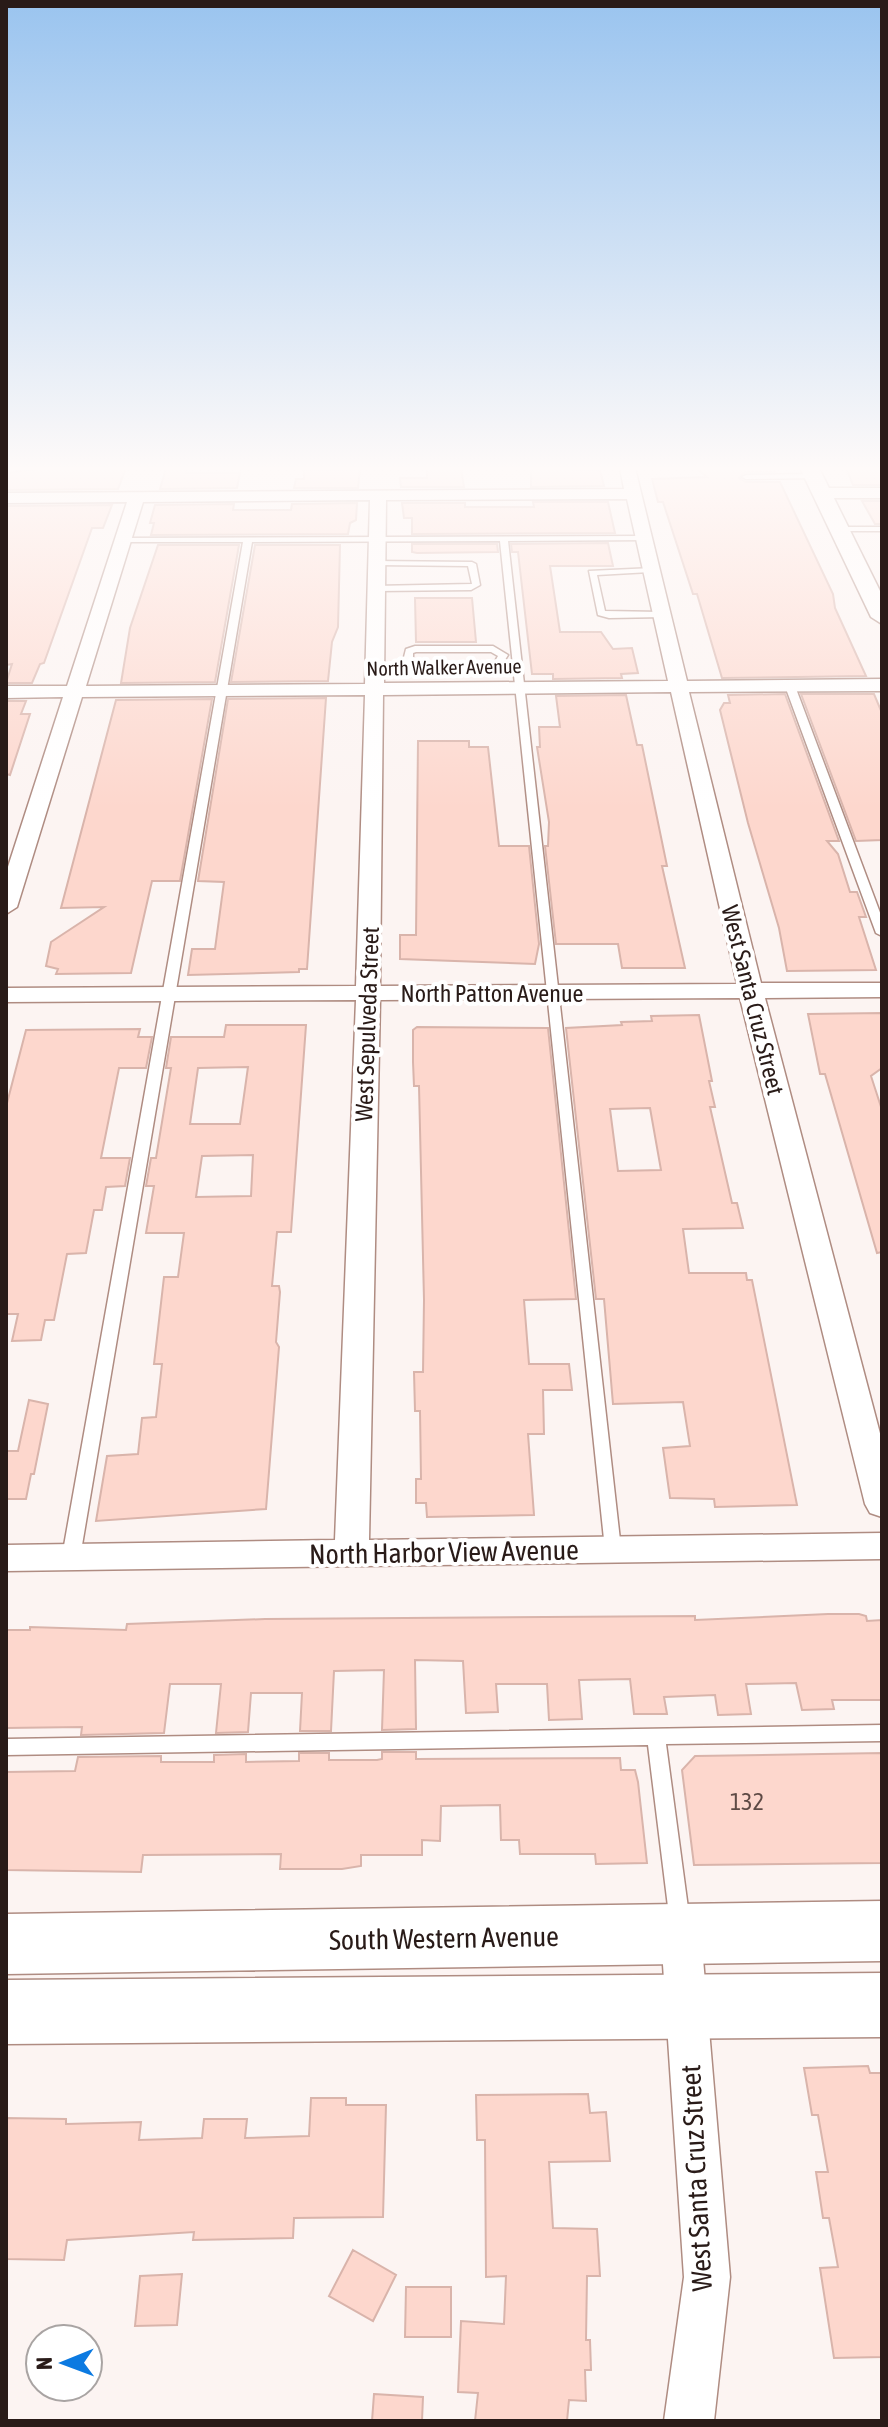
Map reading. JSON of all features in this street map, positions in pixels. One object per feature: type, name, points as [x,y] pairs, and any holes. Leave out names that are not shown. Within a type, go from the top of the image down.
[{"type":"main road","name":"South Western Avenue","points":[[6,1944],[882,1931]]},
{"type":"main road","points":[[6,2012],[882,2005]]},
{"type":"street","points":[[6,907],[110,581]]},
{"type":"street","name":"West Sepulveda Street","points":[[352,1553],[377,581]]},
{"type":"street","name":"West Santa Cruz Street","points":[[653,581],[751,992],[882,1504]]},
{"type":"street","points":[[865,581],[882,617]]},
{"type":"street","name":"North Walker Avenue","points":[[6,692],[882,685]]},
{"type":"street","name":"North Patton Avenue","points":[[6,995],[882,990]]},
{"type":"street","name":"North Harbor View Avenue","points":[[6,1558],[882,1546]]},
{"type":"street","name":"West Santa Cruz Street","points":[[681,1935],[707,2277],[689,2421]]},
{"type":"lane","points":[[71,1557],[241,581]]},
{"type":"lane","points":[[449,581],[471,587],[476,585],[476,581]]},
{"type":"lane","points":[[509,581],[613,1549]]},
{"type":"lane","points":[[594,581],[601,613],[661,615]]},
{"type":"lane","points":[[500,650],[503,655],[497,666],[481,667],[425,667],[408,661],[409,651],[500,650]]},
{"type":"lane","points":[[425,667],[426,689]]},
{"type":"lane","points":[[481,667],[485,689]]},
{"type":"lane","points":[[790,686],[882,933]]},
{"type":"lane","points":[[6,1747],[882,1733]]},
{"type":"lane","points":[[656,1737],[681,1935]]},
{"type":"building","points":[[6,581],[73,581],[44,663],[40,664],[32,683],[6,683],[12,664],[6,665]]},
{"type":"building","points":[[146,581],[233,581],[215,682],[121,683],[130,628]]},
{"type":"building","points":[[249,581],[339,581],[338,627],[332,642],[328,681],[231,682]]},
{"type":"building","points":[[521,581],[552,581],[560,632],[601,632],[613,649],[632,648],[638,673],[621,674],[622,678],[553,679],[553,674],[532,674]]},
{"type":"building","points":[[689,581],[827,581],[835,608],[866,676],[722,678],[697,594],[693,594]]},
{"type":"building","points":[[415,598],[472,598],[476,642],[416,642]]},
{"type":"building","points":[[785,694],[839,841],[827,841],[838,854],[850,892],[857,892],[866,917],[859,917],[876,970],[787,971],[779,928],[748,823],[720,710],[724,703],[730,703],[728,695]]},
{"type":"building","points":[[801,694],[874,694],[882,713],[882,840],[856,841]]},
{"type":"building","points":[[626,695],[637,745],[642,745],[667,866],[662,866],[685,968],[622,968],[618,944],[556,944],[545,846],[548,846],[549,822],[537,747],[540,747],[539,727],[560,727],[556,696]]},
{"type":"building","points":[[326,698],[307,969],[299,969],[299,972],[188,975],[192,949],[215,949],[224,882],[198,881],[228,699]]},
{"type":"building","points":[[212,699],[180,881],[152,881],[131,973],[56,974],[58,969],[46,966],[51,942],[104,907],[61,908],[116,700]]},
{"type":"building","points":[[6,701],[26,701],[21,714],[30,714],[10,775],[6,774]]},
{"type":"building","points":[[418,741],[469,741],[469,747],[488,747],[499,846],[529,846],[539,944],[535,964],[400,959],[400,935],[416,935]]},
{"type":"building","points":[[882,1013],[882,1068],[871,1076],[882,1110],[882,1252],[877,1253],[825,1074],[820,1074],[808,1014]]},
{"type":"building","points":[[699,1015],[712,1081],[709,1081],[715,1107],[710,1107],[732,1203],[737,1203],[743,1228],[683,1229],[689,1273],[746,1273],[747,1280],[752,1280],[797,1505],[715,1507],[714,1499],[670,1498],[663,1448],[690,1446],[683,1402],[613,1404],[604,1299],[596,1299],[566,1028],[652,1021],[651,1016]],"holes":[[[650,1108],[661,1170],[618,1171],[610,1109]]]},
{"type":"building","points":[[226,1025],[306,1025],[291,1232],[277,1232],[272,1286],[279,1286],[280,1292],[276,1342],[279,1347],[266,1509],[96,1521],[107,1456],[138,1454],[142,1418],[156,1417],[162,1364],[154,1364],[164,1277],[178,1277],[184,1233],[146,1233],[154,1186],[146,1186],[151,1158],[156,1158],[171,1068],[166,1068],[171,1037],[224,1037]],"holes":[[[248,1067],[240,1124],[190,1124],[198,1068]],[[253,1155],[251,1196],[196,1197],[202,1156]]]},
{"type":"building","points":[[417,1027],[548,1028],[576,1299],[524,1300],[529,1364],[569,1364],[572,1390],[543,1390],[544,1434],[528,1434],[534,1515],[427,1517],[426,1503],[416,1503],[416,1479],[421,1479],[420,1411],[415,1411],[414,1372],[423,1372],[424,1300],[419,1086],[414,1086],[413,1062],[413,1030]]},
{"type":"building","points":[[140,1029],[138,1037],[152,1037],[146,1068],[119,1068],[101,1158],[130,1158],[125,1186],[106,1187],[102,1210],[94,1210],[86,1253],[67,1254],[54,1320],[45,1320],[41,1340],[12,1341],[18,1314],[6,1314],[6,1107],[26,1030]]},
{"type":"building","points":[[29,1400],[48,1404],[34,1474],[31,1474],[26,1499],[6,1499],[6,1451],[18,1451]]},
{"type":"building","points":[[859,1614],[866,1616],[867,1621],[882,1620],[882,1700],[832,1700],[834,1709],[802,1710],[796,1683],[746,1684],[751,1714],[718,1715],[715,1695],[664,1697],[667,1714],[634,1714],[630,1679],[579,1680],[582,1719],[549,1720],[547,1684],[496,1684],[498,1712],[466,1713],[463,1661],[415,1660],[416,1729],[382,1730],[384,1670],[334,1671],[331,1731],[300,1731],[302,1693],[251,1693],[248,1732],[216,1733],[221,1684],[170,1684],[164,1733],[81,1735],[82,1727],[6,1728],[6,1630],[30,1630],[30,1627],[126,1630],[127,1624],[265,1619],[695,1616],[695,1620]]},
{"type":"building","points":[[382,1752],[416,1752],[416,1759],[620,1758],[621,1770],[635,1770],[647,1863],[596,1864],[595,1854],[520,1854],[519,1840],[501,1840],[500,1805],[441,1806],[440,1841],[422,1840],[422,1855],[361,1855],[361,1866],[342,1869],[280,1869],[281,1854],[143,1855],[141,1872],[6,1870],[6,1772],[75,1771],[78,1757],[161,1756],[161,1762],[214,1762],[214,1755],[246,1754],[246,1762],[299,1761],[299,1753],[329,1753],[329,1760],[377,1760],[382,1759]]},
{"type":"building","points":[[882,1753],[882,1863],[694,1865],[682,1770],[695,1756]]},
{"type":"building","points":[[868,2066],[870,2073],[882,2073],[882,2357],[834,2358],[820,2268],[838,2267],[829,2218],[823,2218],[816,2172],[828,2172],[818,2115],[812,2115],[804,2068]]},
{"type":"building","points":[[588,2094],[590,2113],[606,2112],[610,2161],[549,2162],[553,2228],[597,2229],[600,2276],[587,2276],[586,2340],[590,2340],[591,2370],[585,2370],[586,2401],[569,2400],[567,2421],[475,2421],[478,2393],[458,2392],[461,2321],[504,2324],[506,2276],[486,2277],[485,2140],[477,2140],[476,2095]]},
{"type":"building","points":[[311,2098],[346,2098],[346,2105],[386,2105],[383,2217],[294,2218],[293,2238],[193,2240],[194,2232],[67,2240],[64,2260],[6,2259],[6,2118],[66,2119],[66,2124],[141,2122],[139,2140],[202,2138],[204,2119],[247,2119],[245,2138],[309,2136]]},
{"type":"building","points":[[353,2250],[396,2275],[373,2321],[329,2296]]},
{"type":"building","points":[[182,2274],[177,2325],[135,2326],[140,2276]]},
{"type":"building","points":[[406,2287],[451,2287],[451,2337],[405,2337]]},
{"type":"building","points":[[374,2394],[423,2397],[422,2421],[372,2421]]}]
